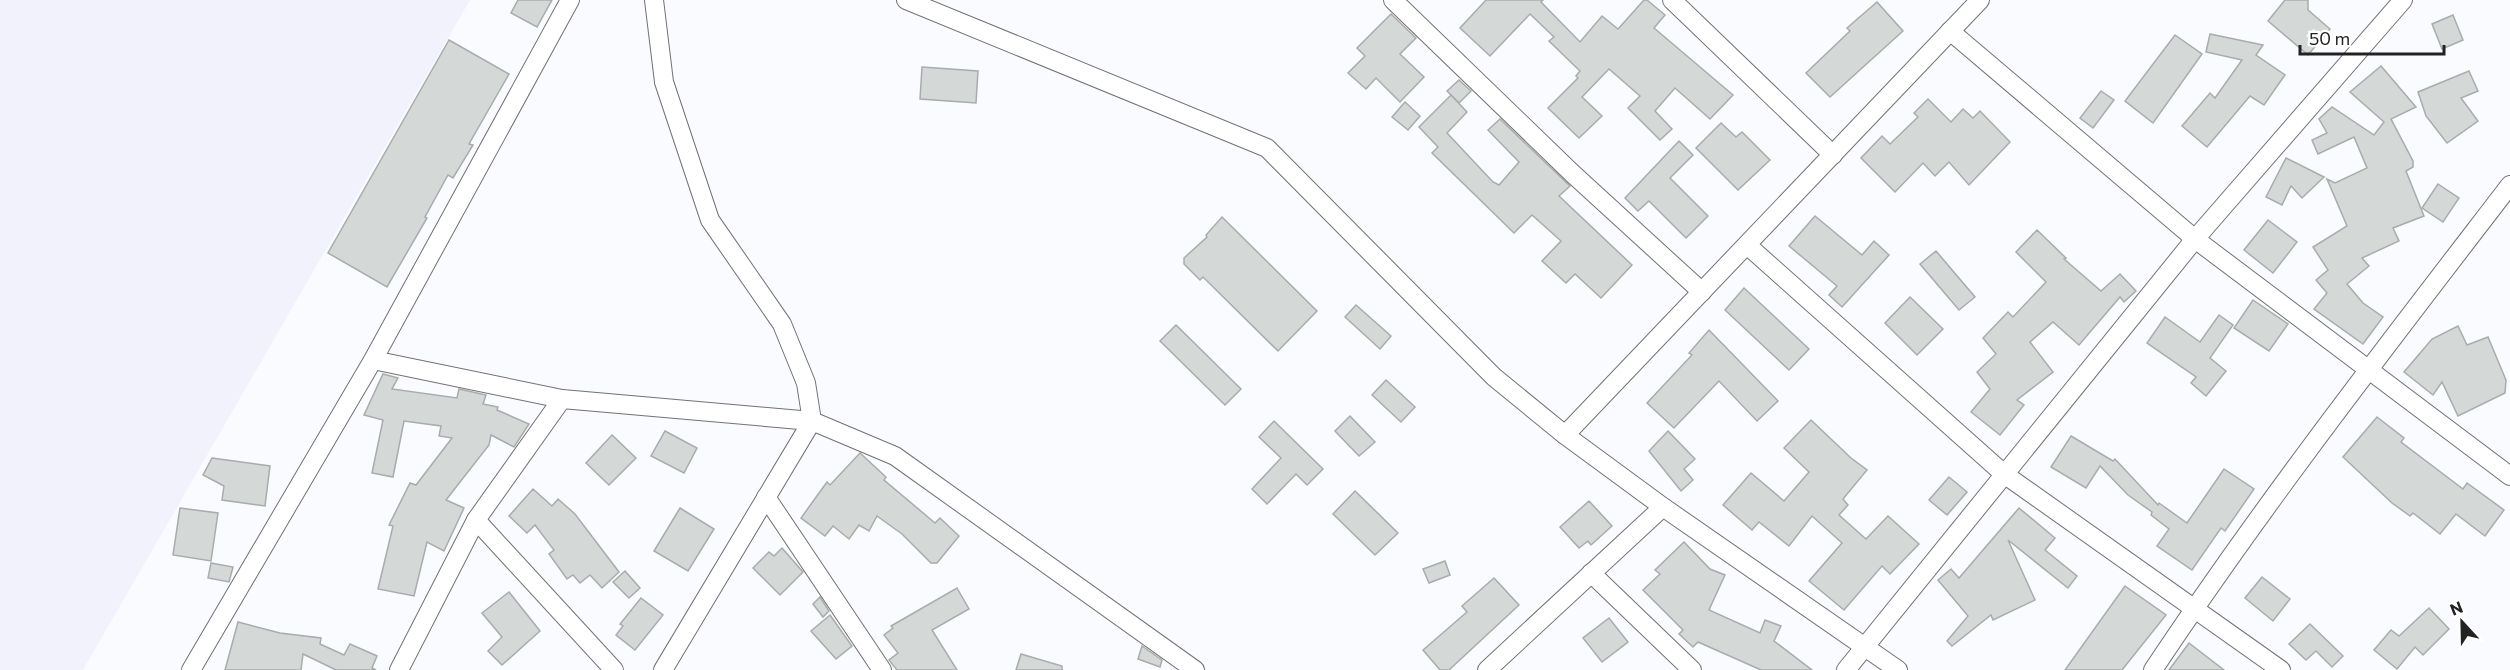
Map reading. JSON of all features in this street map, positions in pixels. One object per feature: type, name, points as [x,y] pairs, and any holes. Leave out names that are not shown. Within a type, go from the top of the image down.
[{"type":"street","points":[[190,670],[373,360],[570,0]]},
{"type":"street","points":[[654,0],[664,82],[710,220],[782,324],[806,383],[812,421],[663,670]]},
{"type":"street","points":[[906,0],[1267,148],[1494,377],[1565,435],[1663,507],[1898,670]]},
{"type":"street","points":[[1393,0],[1573,174],[1702,292]]},
{"type":"street","points":[[1672,0],[1833,155]]},
{"type":"street","points":[[1565,435],[1980,0]]},
{"type":"street","points":[[1846,670],[2195,238],[2403,0]]},
{"type":"street","points":[[1950,31],[2195,238],[2510,476]]},
{"type":"street","points":[[2153,670],[2194,608],[2369,370],[2510,185]]},
{"type":"street","points":[[1747,244],[2004,474],[2281,670]]},
{"type":"street","points":[[373,360],[562,399],[812,421],[895,456],[1195,670]]},
{"type":"street","points":[[399,670],[476,520],[562,399]]},
{"type":"street","points":[[766,497],[882,670]]},
{"type":"street","points":[[1487,670],[1663,507]]},
{"type":"street","points":[[476,520],[614,670]]},
{"type":"street","points":[[1591,573],[1692,670]]},
{"type":"shaded area","points":[[0,0],[470,0],[83,670],[0,670]]},
{"type":"building","points":[[518,0],[552,0],[537,27],[511,13]]},
{"type":"building","points":[[1486,0],[1543,0],[1541,2],[1580,42],[1602,16],[1618,29],[1644,0],[1647,0],[1665,15],[1654,28],[1733,95],[1710,119],[1675,88],[1655,111],[1672,129],[1660,140],[1628,108],[1640,96],[1609,69],[1582,97],[1602,116],[1579,138],[1548,108],[1578,78],[1576,76],[1580,71],[1549,41],[1554,37],[1530,14],[1490,56],[1460,28]]},
{"type":"building","points":[[2285,0],[2308,0],[2308,10],[2330,29],[2308,55],[2268,21]]},
{"type":"building","points":[[1877,2],[1903,31],[1830,97],[1806,73],[1850,31],[1847,28]]},
{"type":"building","points":[[1391,14],[1416,38],[1400,54],[1424,77],[1400,102],[1376,78],[1366,89],[1348,73],[1365,56],[1357,48]]},
{"type":"building","points":[[2453,15],[2463,40],[2442,49],[2432,24]]},
{"type":"building","points":[[2210,34],[2263,45],[2256,55],[2285,75],[2264,105],[2250,96],[2207,147],[2182,126],[2210,93],[2215,98],[2242,60],[2206,52]]},
{"type":"building","points":[[2175,35],[2202,54],[2153,123],[2125,101]]},
{"type":"building","points":[[449,40],[509,74],[469,144],[473,145],[453,178],[448,175],[425,217],[427,218],[387,287],[328,253]]},
{"type":"building","points":[[2381,66],[2416,107],[2391,119],[2413,161],[2413,167],[2406,171],[2424,216],[2393,228],[2399,241],[2362,258],[2369,266],[2347,284],[2363,303],[2383,317],[2363,344],[2314,309],[2327,293],[2316,280],[2328,270],[2313,247],[2347,226],[2327,179],[2335,183],[2367,168],[2354,137],[2318,154],[2312,140],[2327,133],[2319,119],[2332,107],[2374,135],[2384,122],[2350,92]]},
{"type":"building","points":[[922,67],[978,71],[976,103],[920,99]]},
{"type":"building","points":[[2469,71],[2478,91],[2461,98],[2478,121],[2447,143],[2426,116],[2418,92]]},
{"type":"building","points":[[1459,80],[1471,91],[1459,103],[1447,91]]},
{"type":"building","points":[[2101,91],[2114,100],[2093,128],[2080,118]]},
{"type":"building","points":[[1451,95],[1467,112],[1447,133],[1493,182],[1499,185],[1519,162],[1488,130],[1500,119],[1570,186],[1559,196],[1632,265],[1601,298],[1575,274],[1566,283],[1542,261],[1561,241],[1532,215],[1514,233],[1432,153],[1438,147],[1419,127]]},
{"type":"building","points":[[1928,99],[1951,122],[1963,109],[1973,118],[1980,111],[2010,142],[1969,185],[1949,162],[1935,176],[1923,163],[1895,192],[1861,158],[1882,136],[1890,144],[1918,117],[1914,113]]},
{"type":"building","points":[[1405,102],[1420,116],[1408,130],[1392,117]]},
{"type":"building","points":[[1721,123],[1736,137],[1742,132],[1770,160],[1738,190],[1696,148]]},
{"type":"building","points":[[1679,141],[1693,155],[1670,178],[1708,216],[1686,238],[1649,201],[1638,211],[1625,198]]},
{"type":"building","points":[[2286,158],[2324,177],[2302,198],[2291,186],[2282,205],[2266,197]]},
{"type":"building","points":[[2438,184],[2459,198],[2443,222],[2422,208]]},
{"type":"building","points":[[1815,216],[1862,255],[1874,241],[1889,255],[1842,307],[1829,295],[1837,286],[1789,246]]},
{"type":"building","points":[[1222,217],[1317,311],[1278,351],[1203,277],[1200,280],[1184,264],[1184,258],[1207,237],[1206,235]]},
{"type":"building","points":[[2268,220],[2297,242],[2273,273],[2244,250]]},
{"type":"building","points":[[2037,230],[2066,258],[2064,259],[2101,291],[2120,274],[2136,291],[2124,302],[2120,297],[2079,345],[2053,322],[2030,342],[2053,372],[2017,400],[2024,405],[2000,435],[1971,412],[1990,389],[1977,372],[1996,354],[1983,338],[2008,312],[2013,317],[2046,282],[2016,252]]},
{"type":"building","points":[[1936,251],[1975,297],[1959,310],[1920,264]]},
{"type":"building","points":[[1744,288],[1809,349],[1789,370],[1725,310]]},
{"type":"building","points":[[1910,297],[1943,329],[1917,355],[1885,323]]},
{"type":"building","points":[[2253,300],[2288,324],[2269,351],[2234,328]]},
{"type":"building","points":[[1356,305],[1391,336],[1380,349],[1345,317]]},
{"type":"building","points":[[2219,315],[2233,325],[2210,358],[2226,371],[2206,396],[2191,383],[2196,377],[2147,343],[2165,317],[2200,342]]},
{"type":"building","points":[[1176,325],[1241,389],[1225,405],[1160,341]]},
{"type":"building","points":[[2458,326],[2467,345],[2488,337],[2506,380],[2505,393],[2458,416],[2442,382],[2433,395],[2404,372],[2432,339]]},
{"type":"building","points":[[1709,330],[1778,401],[1757,421],[1719,381],[1674,428],[1647,403],[1692,355],[1689,353]]},
{"type":"building","points":[[383,374],[398,378],[392,389],[457,398],[459,389],[486,395],[483,404],[498,407],[497,410],[529,424],[514,447],[491,435],[489,445],[446,500],[464,508],[444,551],[427,542],[414,596],[378,589],[393,526],[389,525],[410,483],[416,485],[452,438],[439,436],[441,426],[404,421],[393,477],[372,473],[383,420],[364,415]]},
{"type":"building","points":[[1386,380],[1415,407],[1401,422],[1372,395]]},
{"type":"building","points":[[1350,416],[1375,442],[1359,456],[1335,431]]},
{"type":"building","points":[[2377,417],[2404,438],[2401,442],[2463,489],[2467,483],[2504,510],[2485,536],[2456,514],[2440,534],[2413,513],[2410,516],[2392,503],[2343,457]]},
{"type":"building","points":[[1811,420],[1867,470],[1843,499],[1848,505],[1839,515],[1866,539],[1888,516],[1919,544],[1890,574],[1882,566],[1844,610],[1809,581],[1842,543],[1812,516],[1789,546],[1759,522],[1752,530],[1723,505],[1751,473],[1784,501],[1809,472],[1784,448]]},
{"type":"building","points":[[1274,421],[1323,469],[1307,485],[1296,474],[1267,504],[1252,489],[1281,458],[1259,437]]},
{"type":"building","points":[[665,431],[697,448],[684,473],[651,456]]},
{"type":"building","points":[[1668,431],[1695,459],[1684,469],[1693,480],[1681,491],[1649,451]]},
{"type":"building","points":[[612,435],[636,458],[609,485],[586,463]]},
{"type":"building","points":[[2071,436],[2113,461],[2115,459],[2158,505],[2159,503],[2187,523],[2224,469],[2254,489],[2225,531],[2221,528],[2192,570],[2157,546],[2169,529],[2151,515],[2152,512],[2128,495],[2100,466],[2086,488],[2051,467]]},
{"type":"building","points":[[860,453],[886,477],[884,480],[935,523],[940,518],[959,536],[937,563],[931,563],[902,534],[877,516],[869,531],[859,525],[849,539],[833,526],[825,536],[801,518],[827,482],[830,485]]},
{"type":"building","points":[[212,458],[270,466],[265,506],[222,500],[224,486],[203,475]]},
{"type":"building","points":[[1949,477],[1967,492],[1947,515],[1929,500]]},
{"type":"building","points":[[533,489],[552,506],[558,499],[575,514],[619,572],[602,588],[590,575],[580,583],[573,575],[567,579],[549,554],[554,550],[535,525],[527,533],[509,516]]},
{"type":"building","points":[[1355,491],[1398,533],[1375,555],[1333,514]]},
{"type":"building","points":[[1589,501],[1612,526],[1591,545],[1588,541],[1579,548],[1560,527]]},
{"type":"building","points":[[180,508],[218,513],[211,561],[173,555]]},
{"type":"building","points":[[680,508],[714,529],[688,571],[654,551]]},
{"type":"building","points":[[2019,508],[2055,538],[2045,550],[2077,576],[2068,588],[2008,540],[2035,600],[1993,620],[1991,615],[1952,646],[1947,641],[1968,616],[1938,580],[1951,569],[1959,578]]},
{"type":"building","points":[[1684,542],[1710,569],[1725,575],[1709,610],[1760,633],[1765,620],[1781,626],[1774,641],[1812,670],[1761,670],[1698,642],[1693,647],[1679,634],[1683,630],[1643,590],[1660,574],[1655,570]]},
{"type":"building","points":[[782,548],[803,572],[780,595],[753,568],[769,552],[774,556]]},
{"type":"building","points":[[1445,561],[1450,575],[1429,583],[1423,569]]},
{"type":"building","points":[[211,563],[233,567],[229,582],[208,578]]},
{"type":"building","points":[[625,571],[640,588],[629,598],[613,582]]},
{"type":"building","points":[[2262,577],[2290,599],[2273,621],[2245,598]]},
{"type":"building","points":[[1494,578],[1519,605],[1449,670],[1440,670],[1423,650],[1467,612],[1462,606]]},
{"type":"building","points":[[2125,586],[2166,615],[2122,670],[2065,670]]},
{"type":"building","points":[[957,588],[969,609],[932,630],[957,670],[897,670],[889,660],[898,653],[884,635],[893,628],[891,626]]},
{"type":"building","points":[[509,592],[540,631],[502,665],[488,651],[502,637],[482,613]]},
{"type":"building","points":[[820,597],[829,611],[823,617],[813,604]]},
{"type":"building","points":[[641,598],[663,615],[635,650],[616,635],[623,626],[620,624]]},
{"type":"building","points":[[2429,608],[2449,629],[2423,655],[2415,647],[2397,669],[2374,650],[2391,630],[2399,636]]},
{"type":"building","points":[[830,615],[852,646],[836,659],[811,631]]},
{"type":"building","points":[[1609,618],[1628,642],[1602,662],[1583,638]]},
{"type":"building","points":[[238,622],[280,633],[321,638],[320,644],[344,655],[350,644],[377,656],[372,668],[376,670],[336,670],[303,654],[301,670],[225,670]]},
{"type":"building","points":[[2310,624],[2343,656],[2332,667],[2316,651],[2306,660],[2289,644]]},
{"type":"building","points":[[2189,643],[2224,670],[2169,670]]},
{"type":"building","points":[[1142,646],[1162,660],[1160,667],[1138,659]]},
{"type":"building","points":[[1021,654],[1062,666],[1062,670],[1016,670]]}]
